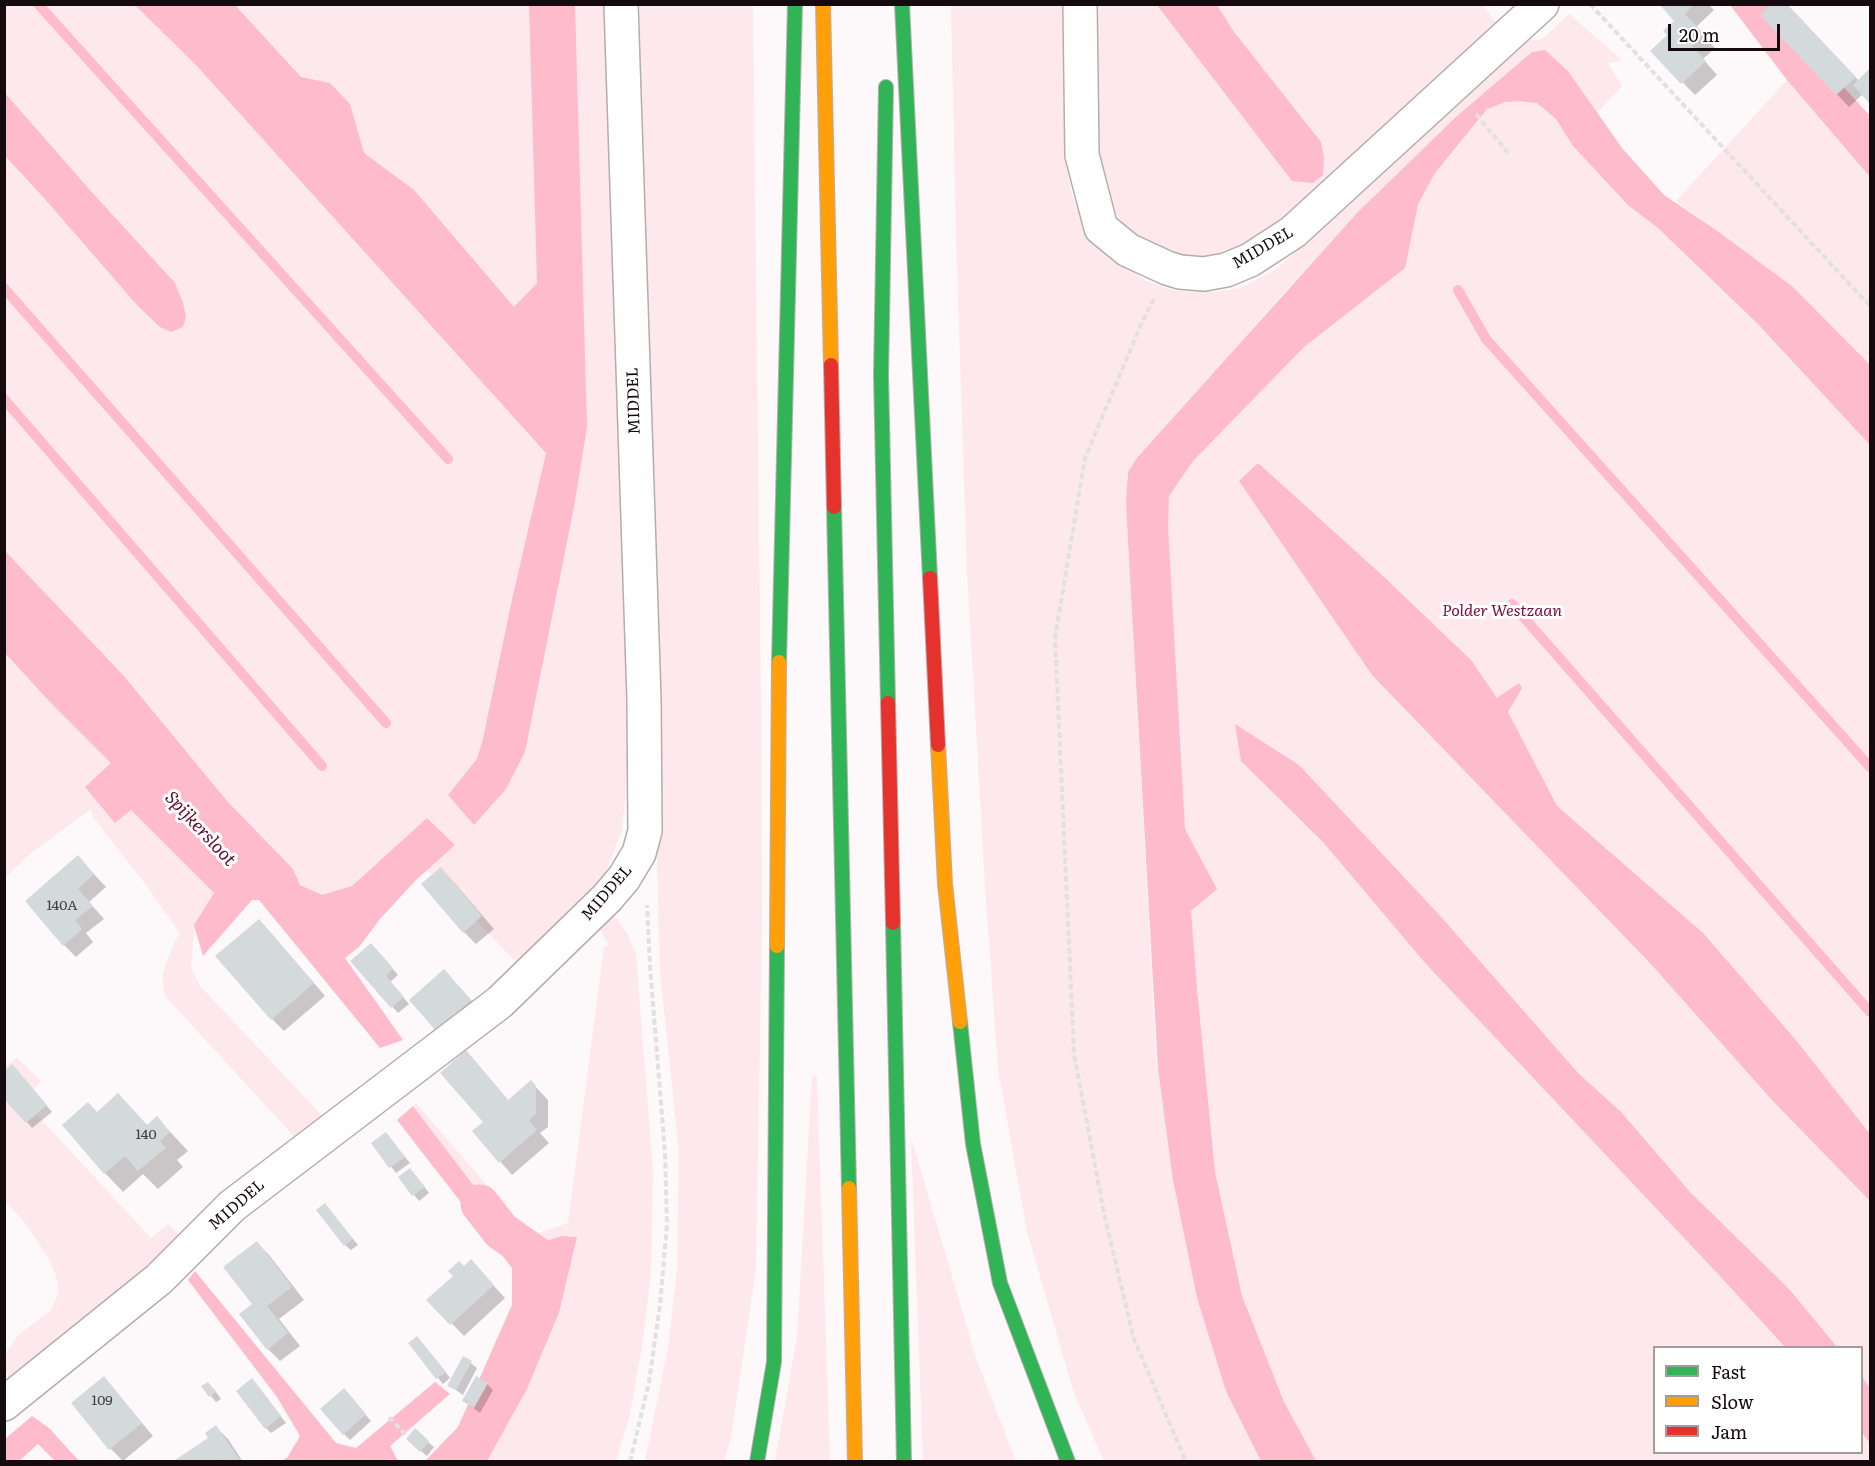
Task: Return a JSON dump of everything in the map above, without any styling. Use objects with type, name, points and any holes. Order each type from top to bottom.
[{"type":"highway","points":[[757,1461],[774,1362],[779,667],[795,4]]},
{"type":"highway","points":[[824,4],[855,1461]]},
{"type":"highway","points":[[902,4],[945,884],[973,1144],[1000,1283],[1068,1461]]},
{"type":"highway","points":[[886,76],[881,387],[904,1461]]},
{"type":"street","name":"MIDDEL","points":[[4,1404],[159,1279],[232,1206],[500,1002],[607,898],[624,878],[639,854],[645,831],[644,699],[621,4]]},
{"type":"street","name":"MIDDEL","points":[[1080,4],[1082,155],[1101,228],[1128,250],[1167,268],[1180,272],[1204,274],[1226,270],[1250,260],[1293,232],[1542,4]]},
{"type":"path","points":[[1590,4],[1870,306]]},
{"type":"path","points":[[1482,121],[1508,153]]},
{"type":"path","points":[[1167,268],[1085,458],[1055,638],[1074,1054],[1105,1218],[1134,1339],[1186,1461]]},
{"type":"path","points":[[630,1461],[649,1382],[660,1305],[667,1224],[665,1153],[647,898]]},
{"type":"path","points":[[389,1417],[406,1435]]},
{"type":"green space","points":[[4,5],[610,5],[630,752],[622,830],[602,882],[517,963],[426,869],[375,922],[367,936],[332,965],[255,891],[204,928],[194,930],[191,967],[200,986],[330,1124],[301,1144],[166,997],[163,988],[163,973],[175,940],[180,934],[149,889],[93,817],[91,809],[31,853],[5,878]]},
{"type":"green space","points":[[635,5],[753,5],[762,922],[756,1269],[731,1438],[724,1461],[645,1461],[668,1347],[677,1270],[679,1153],[660,972],[657,777]]},
{"type":"green space","name":"Polder Westzaan","points":[[951,5],[1063,5],[1066,162],[1071,191],[1088,239],[1146,281],[1176,291],[1213,292],[1241,288],[1278,268],[1347,204],[1273,239],[1210,264],[1147,245],[1124,225],[1102,192],[1095,160],[1094,5],[1484,5],[1514,48],[1523,40],[1543,39],[1569,14],[1622,60],[1608,63],[1622,86],[1597,113],[1568,71],[1532,52],[1524,60],[1658,213],[1870,372],[1870,1461],[1104,1461],[1074,1393],[1027,1232],[998,1069],[967,571]],"holes":[[[1356,215],[1128,503],[1171,1158],[1156,1058],[1126,501],[1128,472],[1288,288]]]},
{"type":"green space","points":[[1787,80],[1870,177],[1870,368],[1716,230],[1676,201]]},
{"type":"green space","points":[[607,911],[617,919],[628,935],[636,954],[653,1171],[651,1272],[642,1348],[629,1418],[616,1461],[487,1461],[527,1389],[559,1314],[577,1237],[562,1236],[546,1241],[525,1254],[413,1106],[416,1103],[529,1236],[568,1223],[604,947],[609,945],[596,923]]},
{"type":"green space","points":[[17,1058],[41,1081],[24,1101],[151,1238],[168,1224],[182,1237],[12,1387],[5,1368],[5,1355],[18,1335],[51,1310],[59,1291],[56,1275],[48,1257],[26,1224],[5,1201],[5,1066]]},
{"type":"green space","points":[[812,1076],[817,1077],[830,1461],[775,1461],[797,1337]]},
{"type":"green space","points":[[911,1137],[977,1361],[1016,1461],[923,1461]]},
{"type":"water","points":[[135,5],[235,5],[301,77],[330,83],[350,104],[364,153],[414,190],[514,307],[537,283],[529,5],[575,5],[587,427],[574,507],[525,752],[506,789],[474,825],[448,795],[477,759],[483,739],[546,453],[196,65]]},
{"type":"water","points":[[1157,5],[1217,5],[1234,32],[1321,142],[1324,157],[1323,175],[1313,183],[1292,181]]},
{"type":"water","points":[[1730,5],[1769,5],[1870,116],[1870,177],[1787,80]]},
{"type":"water","points":[[1545,50],[1568,71],[1622,148],[1664,195],[1793,287],[1870,365],[1870,445],[1758,324],[1658,228],[1628,205],[1573,146],[1556,119],[1537,103],[1505,102],[1487,109],[1435,173],[1418,204],[1405,268],[1304,347],[1193,461],[1169,496],[1168,527],[1185,829],[1217,889],[1191,911],[1215,1172],[1242,1296],[1284,1402],[1316,1461],[1261,1461],[1226,1391],[1197,1298],[1173,1180],[1158,1069],[1128,542],[1126,501],[1128,472],[1137,458],[1357,213],[1457,116],[1532,52]]},
{"type":"water","points":[[4,92],[175,283],[186,317],[183,327],[171,332],[160,327],[137,305],[5,156]]},
{"type":"water","points":[[1258,463],[1383,576],[1471,660],[1497,698],[1519,683],[1522,688],[1508,712],[1557,806],[1703,933],[1795,1039],[1870,1134],[1870,1201],[1772,1100],[1650,963],[1372,675],[1239,481]]},
{"type":"water","name":"Spijkersloot","points":[[5,551],[123,675],[227,801],[293,869],[300,885],[322,895],[352,886],[427,818],[455,845],[416,880],[380,919],[359,947],[345,958],[403,1040],[380,1048],[259,900],[252,900],[203,956],[194,925],[214,893],[131,810],[115,823],[85,787],[111,763],[5,653]]},
{"type":"water","points":[[1235,724],[1299,765],[1443,919],[1578,1073],[1621,1112],[1690,1192],[1789,1289],[1836,1346],[1784,1346],[1426,964],[1323,842],[1241,761]]},
{"type":"water","points":[[413,1106],[525,1253],[546,1241],[562,1236],[577,1237],[559,1313],[527,1389],[487,1461],[425,1461],[458,1427],[512,1305],[512,1268],[397,1120]]},
{"type":"water","points":[[195,1271],[336,1443],[356,1448],[435,1382],[450,1394],[390,1446],[398,1461],[281,1461],[287,1458],[300,1436],[277,1397],[188,1280]]},
{"type":"water","points":[[1863,1378],[1870,1388],[1870,1443],[1863,1434]]},
{"type":"water","points":[[32,1416],[49,1428],[79,1461],[55,1461],[38,1444],[19,1461],[5,1461],[5,1439]]},
{"type":"building","points":[[1659,4],[1694,4],[1685,14],[1704,34],[1692,46],[1706,61],[1681,84],[1650,51],[1667,35],[1663,31],[1674,21]]},
{"type":"building","points":[[1771,4],[1787,4],[1856,77],[1836,95],[1760,15]]},
{"type":"building","points":[[1870,68],[1870,104],[1853,85]]},
{"type":"building","points":[[78,855],[94,874],[78,889],[93,906],[75,920],[82,929],[63,946],[25,901]]},
{"type":"building","points":[[441,867],[482,916],[463,933],[421,884]]},
{"type":"building","points":[[259,919],[314,983],[271,1020],[215,956]]},
{"type":"building","points":[[371,943],[393,968],[386,976],[404,997],[391,1008],[350,961]]},
{"type":"building","points":[[444,969],[471,1000],[436,1031],[409,1000]]},
{"type":"building","points":[[466,1050],[508,1100],[531,1080],[536,1086],[536,1114],[529,1120],[537,1130],[499,1163],[472,1131],[483,1122],[440,1073]]},
{"type":"building","points":[[12,1064],[47,1105],[26,1123],[4,1099],[4,1071]]},
{"type":"building","points":[[118,1093],[147,1125],[157,1116],[170,1132],[160,1141],[166,1148],[138,1171],[125,1156],[104,1174],[62,1125],[88,1102],[97,1112]]},
{"type":"building","points":[[386,1132],[405,1157],[389,1168],[371,1143]]},
{"type":"building","points":[[410,1168],[425,1187],[412,1196],[398,1177]]},
{"type":"building","points":[[325,1203],[353,1239],[344,1246],[316,1210]]},
{"type":"building","points":[[257,1241],[292,1287],[267,1306],[288,1333],[267,1350],[239,1314],[252,1304],[223,1267]]},
{"type":"building","points":[[471,1259],[494,1285],[450,1325],[426,1300],[453,1276],[448,1271],[459,1261],[464,1266]]},
{"type":"building","points":[[417,1336],[446,1372],[436,1379],[408,1343]]},
{"type":"building","points":[[463,1356],[472,1361],[456,1390],[447,1386]]},
{"type":"building","points":[[104,1376],[142,1423],[109,1450],[71,1403]]},
{"type":"building","points":[[476,1376],[488,1383],[474,1408],[462,1401]]},
{"type":"building","points":[[252,1378],[281,1416],[265,1429],[236,1391]]},
{"type":"building","points":[[208,1382],[216,1392],[209,1397],[201,1386]]},
{"type":"building","points":[[344,1388],[366,1414],[343,1435],[320,1409]]},
{"type":"building","points":[[216,1425],[241,1462],[220,1462],[218,1459],[214,1462],[172,1462],[208,1438],[205,1433]]},
{"type":"building","points":[[415,1428],[429,1441],[420,1452],[406,1439]]},
{"type":"waterway","points":[[38,4],[448,459]]},
{"type":"waterway","points":[[4,288],[386,723]]},
{"type":"waterway","points":[[1458,290],[1486,339],[1870,767]]},
{"type":"waterway","points":[[4,399],[322,766]]},
{"type":"waterway","points":[[1512,604],[1870,1012]]},
{"type":"waterway","points":[[480,1204],[501,1231],[549,1265],[535,1290]]},
{"type":"traffic: fast","points":[[779,662],[795,4]]},
{"type":"traffic: fast","points":[[902,4],[930,578]]},
{"type":"traffic: fast","points":[[886,87],[881,375],[888,703]]},
{"type":"traffic: fast","points":[[834,507],[849,1188]]},
{"type":"traffic: fast","points":[[893,923],[904,1462]]},
{"type":"traffic: fast","points":[[757,1462],[774,1362],[777,946]]},
{"type":"traffic: fast","points":[[960,1022],[973,1144],[1000,1283],[1068,1462]]},
{"type":"traffic: slow","points":[[823,4],[831,365]]},
{"type":"traffic: slow","points":[[777,946],[779,662]]},
{"type":"traffic: slow","points":[[938,745],[945,884],[960,1022]]},
{"type":"traffic: slow","points":[[849,1188],[855,1462]]},
{"type":"traffic: jam","points":[[831,365],[834,507]]},
{"type":"traffic: jam","points":[[930,578],[938,745]]},
{"type":"traffic: jam","points":[[888,703],[893,923]]}]
